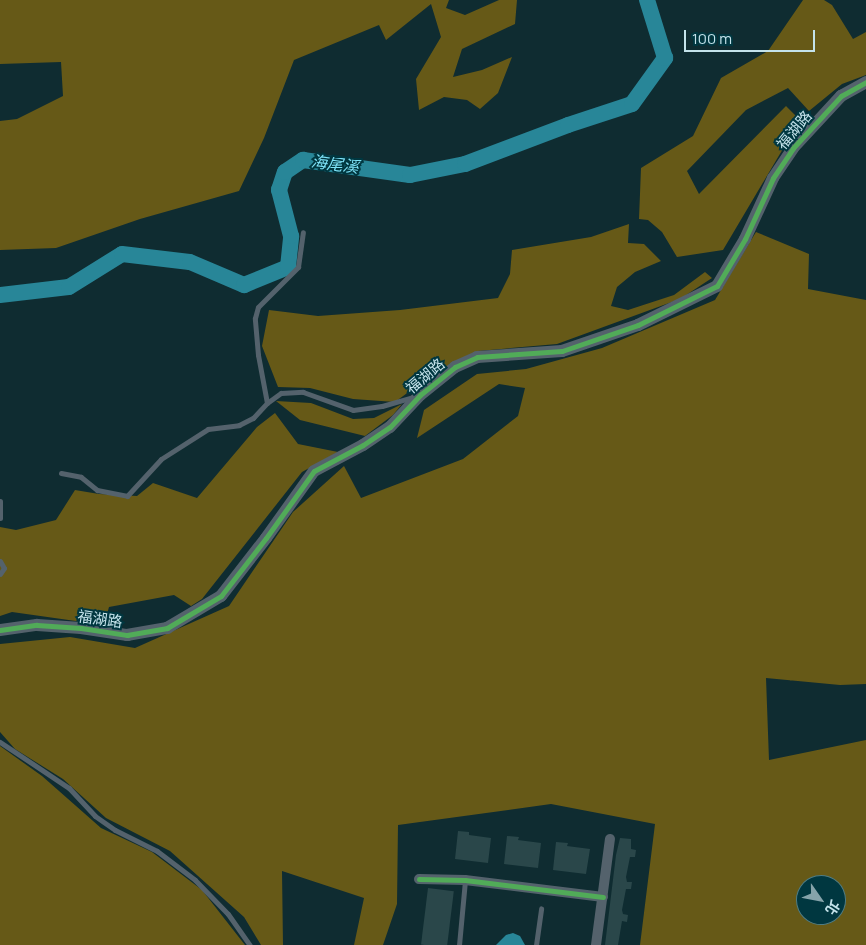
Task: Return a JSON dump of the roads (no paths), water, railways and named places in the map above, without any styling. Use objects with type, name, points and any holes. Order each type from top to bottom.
[{"type":"street","name":"福湖路","points":[[0,630],[37,625],[82,628],[127,635],[167,628],[220,596],[266,538],[314,471],[363,445],[390,427],[420,395],[456,367],[477,357],[562,351],[638,326],[717,286],[746,239],[773,178],[793,148],[841,96],[866,82]]},
{"type":"street","points":[[596,945],[610,839]]},
{"type":"street","points":[[419,879],[465,880],[603,897]]},
{"type":"lane","points":[[267,403],[258,355],[255,318],[258,307],[298,267],[302,232]]},
{"type":"lane","points":[[61,473],[80,478],[97,490],[127,496],[161,459],[208,429],[239,425],[253,418],[267,403],[282,393],[303,392],[353,410],[382,406],[420,395]]},
{"type":"lane","points":[[0,501],[0,518]]},
{"type":"lane","points":[[0,561],[4,568],[0,574]]},
{"type":"lane","points":[[0,742],[68,788],[95,816],[115,830],[157,851],[195,880],[228,914],[250,945]]},
{"type":"lane","points":[[459,945],[465,880]]},
{"type":"lane","points":[[536,945],[542,908]]},
{"type":"water","points":[[513,933],[520,936],[525,945],[496,945],[506,935]]},
{"type":"waterway","name":"海尾溪","points":[[0,295],[69,287],[122,254],[190,262],[244,285],[288,267],[291,236],[279,190],[285,172],[303,160],[410,175],[465,164],[568,125],[632,104],[665,58],[647,0]]}]
